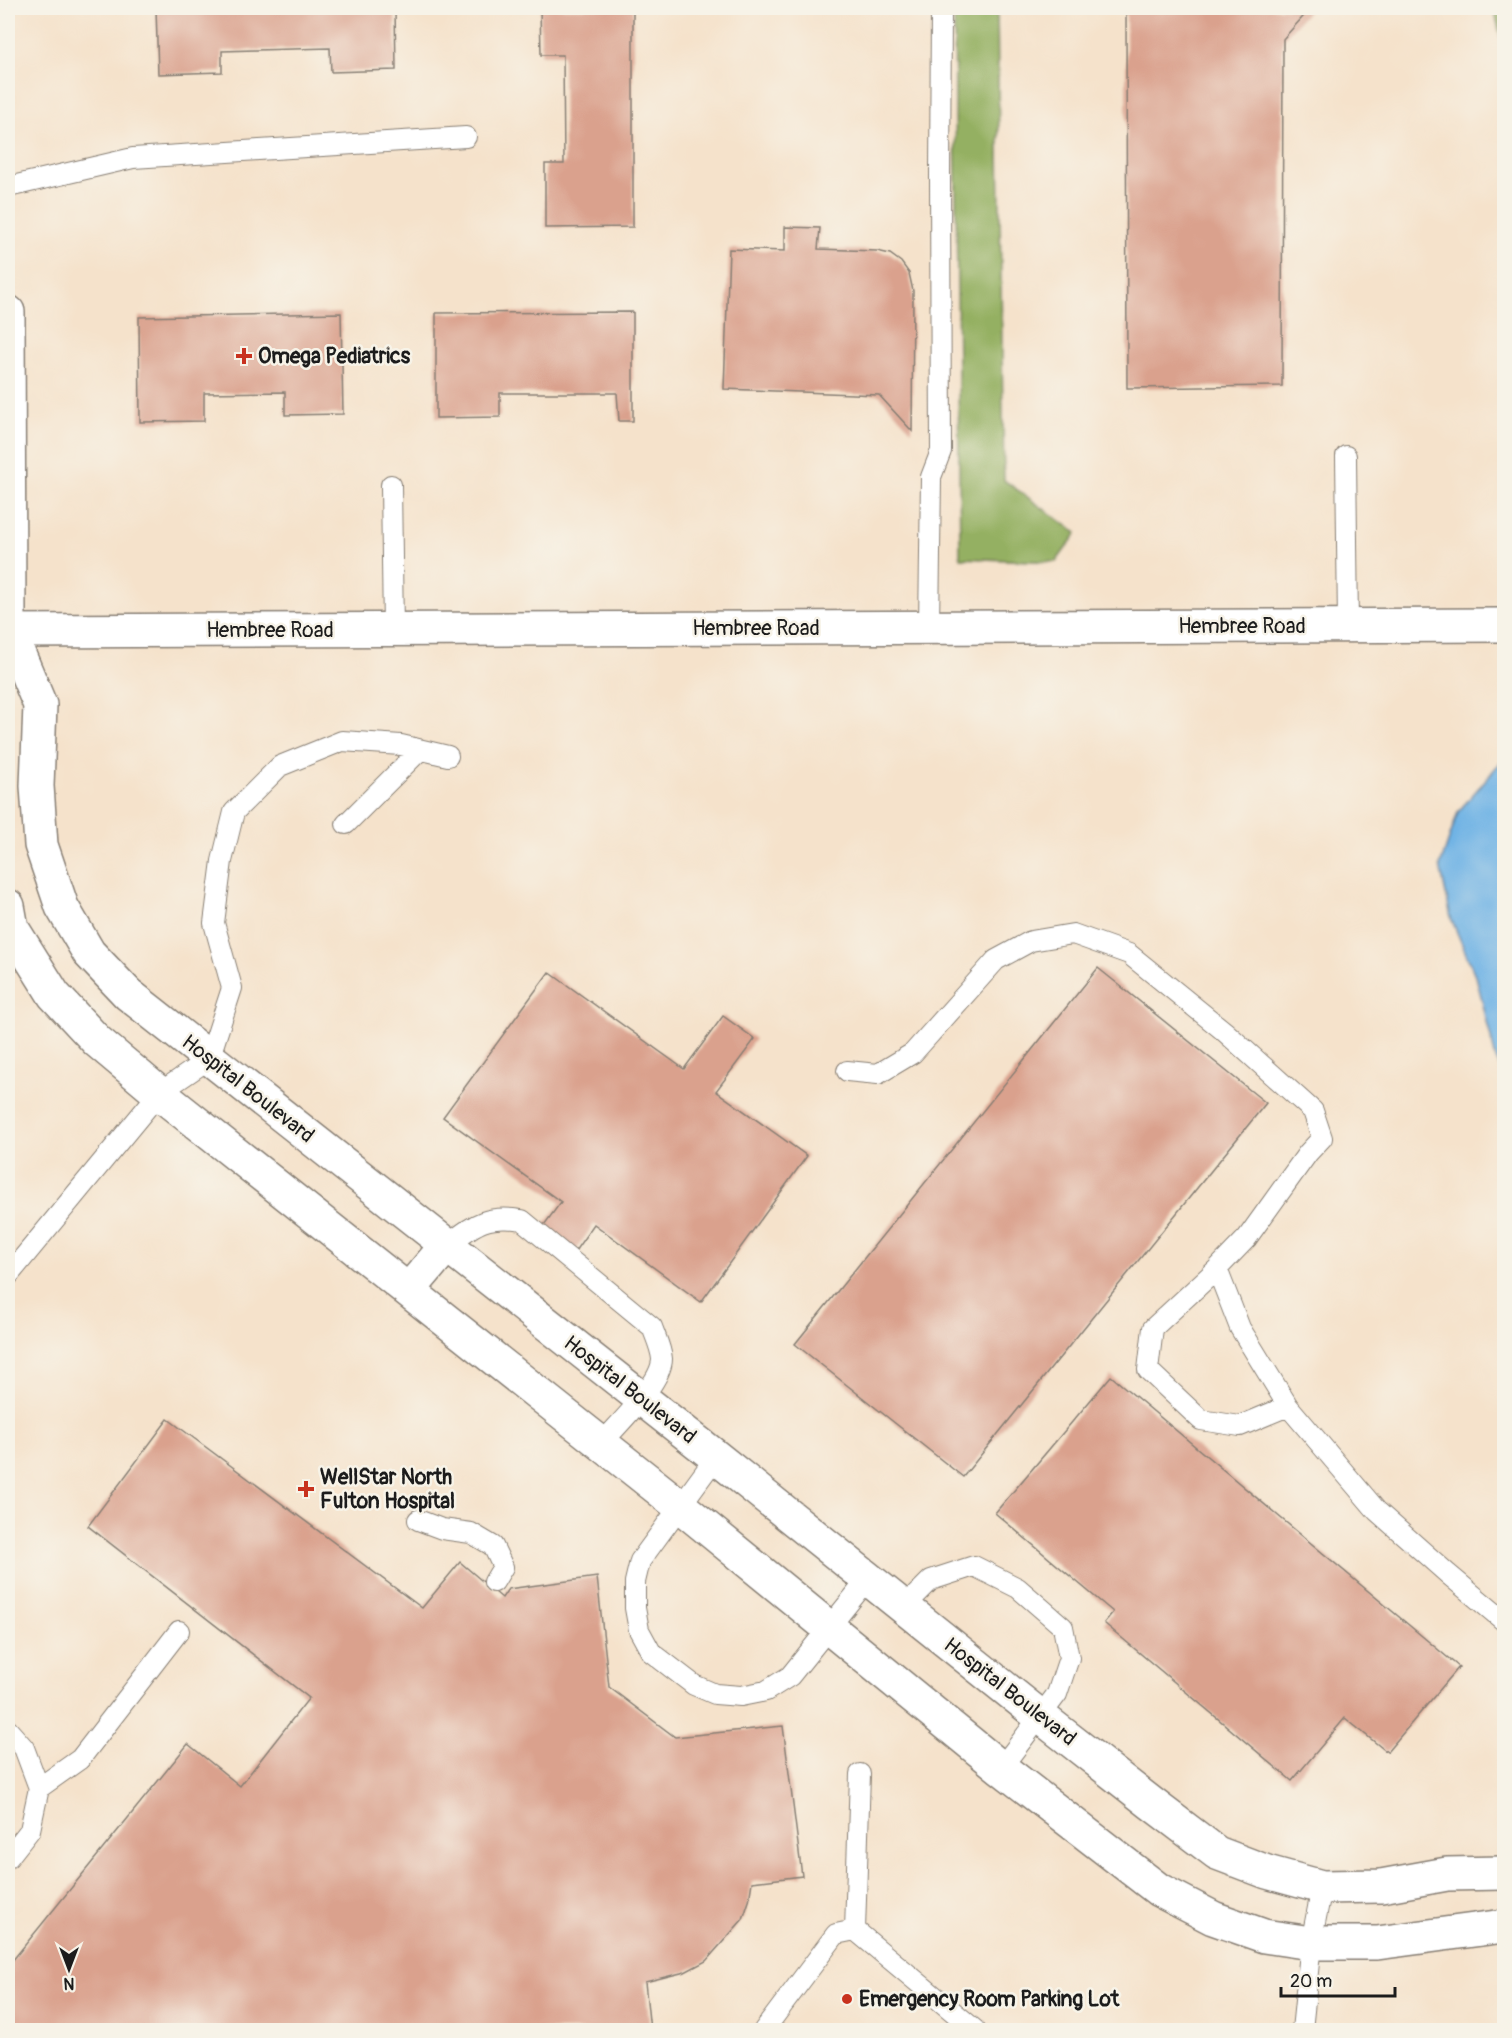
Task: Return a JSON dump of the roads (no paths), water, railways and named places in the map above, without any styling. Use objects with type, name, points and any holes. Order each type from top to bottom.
[{"type":"street","points":[[8,312],[8,633]]},
{"type":"street","name":"Hembree Road","points":[[8,633],[1504,625]]},
{"type":"street","name":"Hospital Boulevard","points":[[8,633],[40,705],[37,786],[41,845],[62,907],[89,953],[128,994],[716,1457],[1041,1717],[1217,1852],[1267,1872],[1322,1887],[1381,1886],[1447,1874],[1504,1873]]},
{"type":"street","points":[[8,906],[12,928],[54,995],[97,1041],[159,1093],[830,1626],[1001,1767],[1159,1890],[1213,1918],[1264,1936],[1311,1942],[1377,1943],[1504,1926]]},
{"type":"street","points":[[409,1290],[446,1246]]},
{"type":"lane","points":[[928,628],[931,477],[941,451],[941,8]]},
{"type":"lane","points":[[8,186],[133,158],[466,137]]},
{"type":"lane","points":[[1346,456],[1348,625]]},
{"type":"lane","points":[[391,485],[393,630]]},
{"type":"lane","points":[[8,1276],[159,1093],[210,1059],[231,988],[214,923],[222,861],[234,812],[280,766],[342,741],[401,746],[448,756]]},
{"type":"lane","points":[[346,824],[420,750]]},
{"type":"lane","points":[[847,1071],[878,1074],[913,1053],[996,960],[1031,941],[1073,934],[1129,954],[1224,1031],[1313,1111],[1322,1138],[1308,1153],[1247,1238],[1153,1328],[1148,1370],[1201,1420],[1240,1426],[1288,1406]]},
{"type":"lane","points":[[446,1246],[475,1224],[491,1219],[522,1220],[652,1327],[659,1344],[662,1361],[659,1374],[602,1443]]},
{"type":"lane","points":[[1217,1269],[1240,1328],[1288,1406],[1377,1511],[1504,1621]]},
{"type":"lane","points":[[716,1457],[640,1561],[635,1582],[635,1608],[639,1630],[651,1652],[694,1685],[715,1694],[741,1696],[766,1691],[790,1676],[868,1579]]},
{"type":"lane","points":[[418,1520],[442,1529],[471,1533],[492,1546],[503,1567],[494,1582]]},
{"type":"lane","points":[[903,1608],[931,1580],[974,1566],[1018,1588],[1063,1627],[1069,1658],[1058,1694],[1001,1767]]},
{"type":"lane","points":[[39,1788],[80,1759],[179,1631]]},
{"type":"lane","points":[[8,1730],[24,1748],[39,1788],[30,1830],[8,1858]]},
{"type":"lane","points":[[855,1930],[860,1774]]},
{"type":"lane","points":[[1302,2031],[1311,1942],[1322,1887]]},
{"type":"lane","points":[[764,2031],[836,1934],[855,1930]]},
{"type":"lane","points":[[855,1930],[975,2031]]},
{"type":"water","points":[[1504,758],[1504,1074],[1496,1059],[1477,980],[1451,918],[1440,866],[1458,812]]},
{"type":"place","name":"Omega Pediatrics","points":[[244,356]]},
{"type":"place","name":"WellStar North Fulton Hospital","points":[[306,1489]]},
{"type":"place","name":"Emergency Room Parking Lot","points":[[847,1999]]}]
